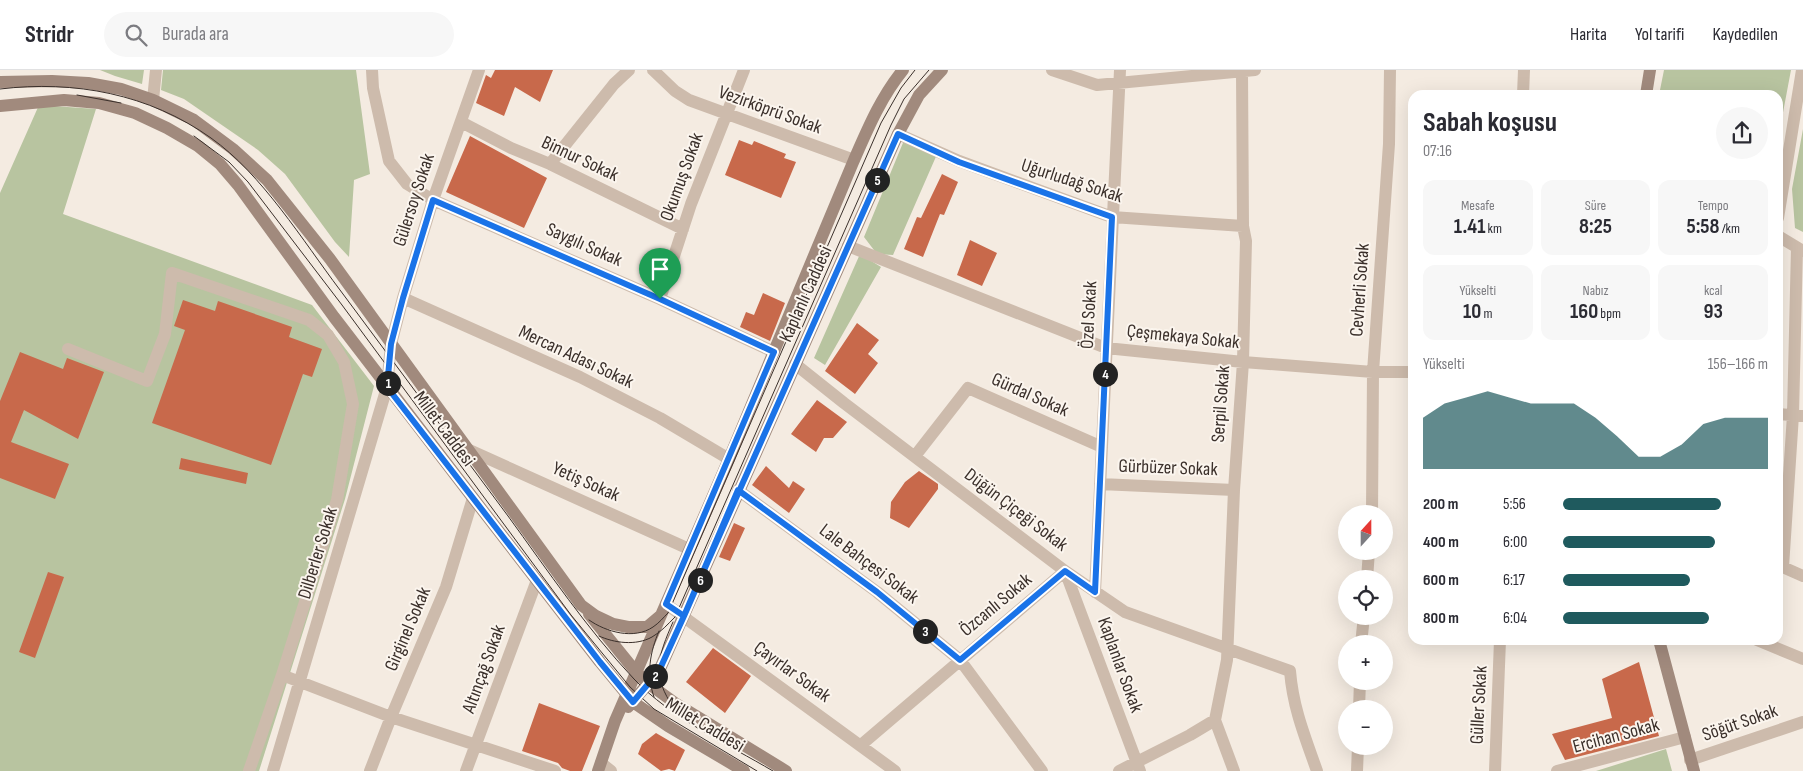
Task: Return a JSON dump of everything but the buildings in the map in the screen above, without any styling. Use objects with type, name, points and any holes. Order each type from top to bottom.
[{"type":"main road","name":"Kaplanlı Caddesi","points":[[603,768],[615,721],[630,698],[636,672],[774,352],[854,160],[889,87],[903,70]]},
{"type":"main road","name":"Kaplanlı Caddesi","points":[[630,698],[649,684],[659,671],[898,134],[919,96],[942,70]]},
{"type":"main road","points":[[1647,90],[1650,70]]},
{"type":"main road","name":"Millet Caddesi","points":[[0,82],[52,81],[88,83],[121,89],[153,100],[194,120],[234,148],[267,180],[330,259],[581,604],[636,672],[675,703],[786,771]]},
{"type":"main road","name":"Millet Caddesi","points":[[0,106],[64,100],[98,104],[135,113],[198,146],[220,164],[238,185],[387,387],[472,498],[630,698],[668,726],[744,771]]},
{"type":"main road","name":"Millet Caddesi","points":[[581,604],[596,616],[613,624],[628,627],[647,627],[660,616]]},
{"type":"main road","points":[[1660,645],[1692,766]]},
{"type":"street","points":[[153,100],[156,70]]},
{"type":"street","name":"Saygılı Sokak","points":[[372,70],[373,88],[389,161],[407,184],[433,200],[660,299],[774,352]]},
{"type":"street","name":"Gülersoy Sokak","points":[[391,344],[433,200],[479,70]]},
{"type":"street","points":[[550,164],[614,84],[629,70]]},
{"type":"street","name":"Vezirköprü Sokak","points":[[654,70],[675,91],[689,100],[854,160]]},
{"type":"street","name":"Okumuş Sokak","points":[[660,299],[691,204],[744,70]]},
{"type":"street","points":[[1052,70],[1097,85],[1255,70]]},
{"type":"street","name":"Özel Sokak","points":[[1095,592],[1120,70]]},
{"type":"street","name":"Cevherli Sokak","points":[[1372,505],[1373,372],[1389,144],[1390,70]]},
{"type":"street","points":[[1523,90],[1524,70]]},
{"type":"street","points":[[1783,187],[1802,70]]},
{"type":"street","name":"Serpil Sokak","points":[[1215,720],[1227,660],[1234,490],[1243,362],[1246,241],[1243,226],[1242,72]]},
{"type":"street","name":"Binnur Sokak","points":[[461,122],[511,148],[550,164],[683,229]]},
{"type":"street","name":"Uğurludağ Sokak","points":[[898,134],[959,162],[1112,217],[1243,226]]},
{"type":"street","points":[[1783,239],[1800,250],[1798,416],[1783,541]]},
{"type":"street","name":"Çeşmekaya Sokak","points":[[848,246],[1106,348],[1243,362],[1373,372],[1408,372]]},
{"type":"street","points":[[68,349],[147,381],[165,334],[172,273],[309,320],[328,335],[344,362],[353,404],[337,500],[282,676],[249,771]]},
{"type":"street","name":"Mercan Adası Sokak","points":[[403,298],[580,377],[660,418],[728,459]]},
{"type":"street","name":"Dilberler Sokak","points":[[273,771],[387,387],[391,344]]},
{"type":"street","name":"Düğün Çiçeği Sokak","points":[[795,364],[1065,571],[1125,612],[1290,671],[1292,695],[1317,771]]},
{"type":"street","name":"Gürdal Sokak","points":[[915,456],[968,388],[1102,447]]},
{"type":"street","points":[[1783,414],[1798,416]]},
{"type":"street","name":"Yetiş Sokak","points":[[467,449],[689,549]]},
{"type":"street","name":"Gürbüzer Sokak","points":[[1100,484],[1234,490]]},
{"type":"street","name":"Lale Bahçesi Sokak","points":[[738,490],[877,592],[960,660],[1042,771]]},
{"type":"street","name":"Girginel Sokak","points":[[370,771],[446,587],[472,498]]},
{"type":"street","points":[[1783,567],[1803,576]]},
{"type":"street","name":"Özcanlı Sokak","points":[[861,745],[1065,571]]},
{"type":"street","name":"Kaplanlar Sokak","points":[[1065,571],[1138,767]]},
{"type":"street","name":"Altınçağ Sokak","points":[[466,771],[537,580]]},
{"type":"street","name":"Çayırlar Sokak","points":[[666,604],[895,771]]},
{"type":"street","name":"Güller Sokak","points":[[1495,771],[1500,645]]},
{"type":"street","points":[[1769,645],[1803,659]]},
{"type":"street","points":[[282,676],[300,681],[391,717],[555,771]]},
{"type":"street","points":[[1119,771],[1138,767],[1215,720],[1234,771]]},
{"type":"street","name":"Söğüt Sokak","points":[[1692,766],[1803,722]]},
{"type":"street","name":"Ercihan Sokak","points":[[1558,771],[1685,737]]},
{"type":"street","points":[[1357,771],[1358,755]]},
{"type":"green space","points":[[100,70],[144,70],[142,84],[115,76]]},
{"type":"green space","points":[[163,70],[356,70],[370,174],[354,180],[349,257],[335,242],[285,174],[258,150],[184,99],[161,90]]},
{"type":"green space","points":[[1664,70],[1791,70],[1783,112],[1783,90],[1660,90]]},
{"type":"green space","points":[[39,105],[96,109],[63,214],[312,305],[374,386],[345,499],[259,771],[0,771],[0,193]]},
{"type":"green space","points":[[1803,129],[1803,232],[1795,228],[1792,189]]},
{"type":"green space","points":[[905,138],[938,152],[893,255],[877,254],[864,237]]},
{"type":"green space","points":[[860,254],[881,267],[825,365],[814,358]]},
{"type":"green space","points":[[1666,749],[1672,771],[1596,771]]},
{"type":"tram line","points":[[589,620],[612,631],[629,634],[645,631],[653,627],[668,613],[881,123],[901,88],[915,70]]},
{"type":"tram line","points":[[599,636],[618,642],[639,642],[655,635],[675,617],[891,125],[904,99],[929,70]]},
{"type":"tram line","points":[[0,89],[28,87],[83,89],[137,101],[187,123],[230,153],[281,209],[568,599],[617,660],[634,679],[665,706],[700,730],[773,771]]},
{"type":"tram line","points":[[77,95],[121,103]]},
{"type":"tram line","points":[[194,136],[229,162],[248,182],[342,305],[571,615],[630,687],[654,709],[757,771]]},
{"type":"tram line","points":[[673,622],[664,645],[659,666],[662,686],[674,708]]},
{"type":"tram line","points":[[654,697],[650,680],[650,663],[659,631]]},
{"type":"route","points":[[660,299],[433,200],[391,344],[387,387],[633,702],[659,671],[684,616],[738,490],[877,592],[960,660],[1065,571],[1095,592],[1112,217],[959,162],[898,134],[738,490],[711,553],[684,616],[666,604],[774,352],[660,299]]}]
